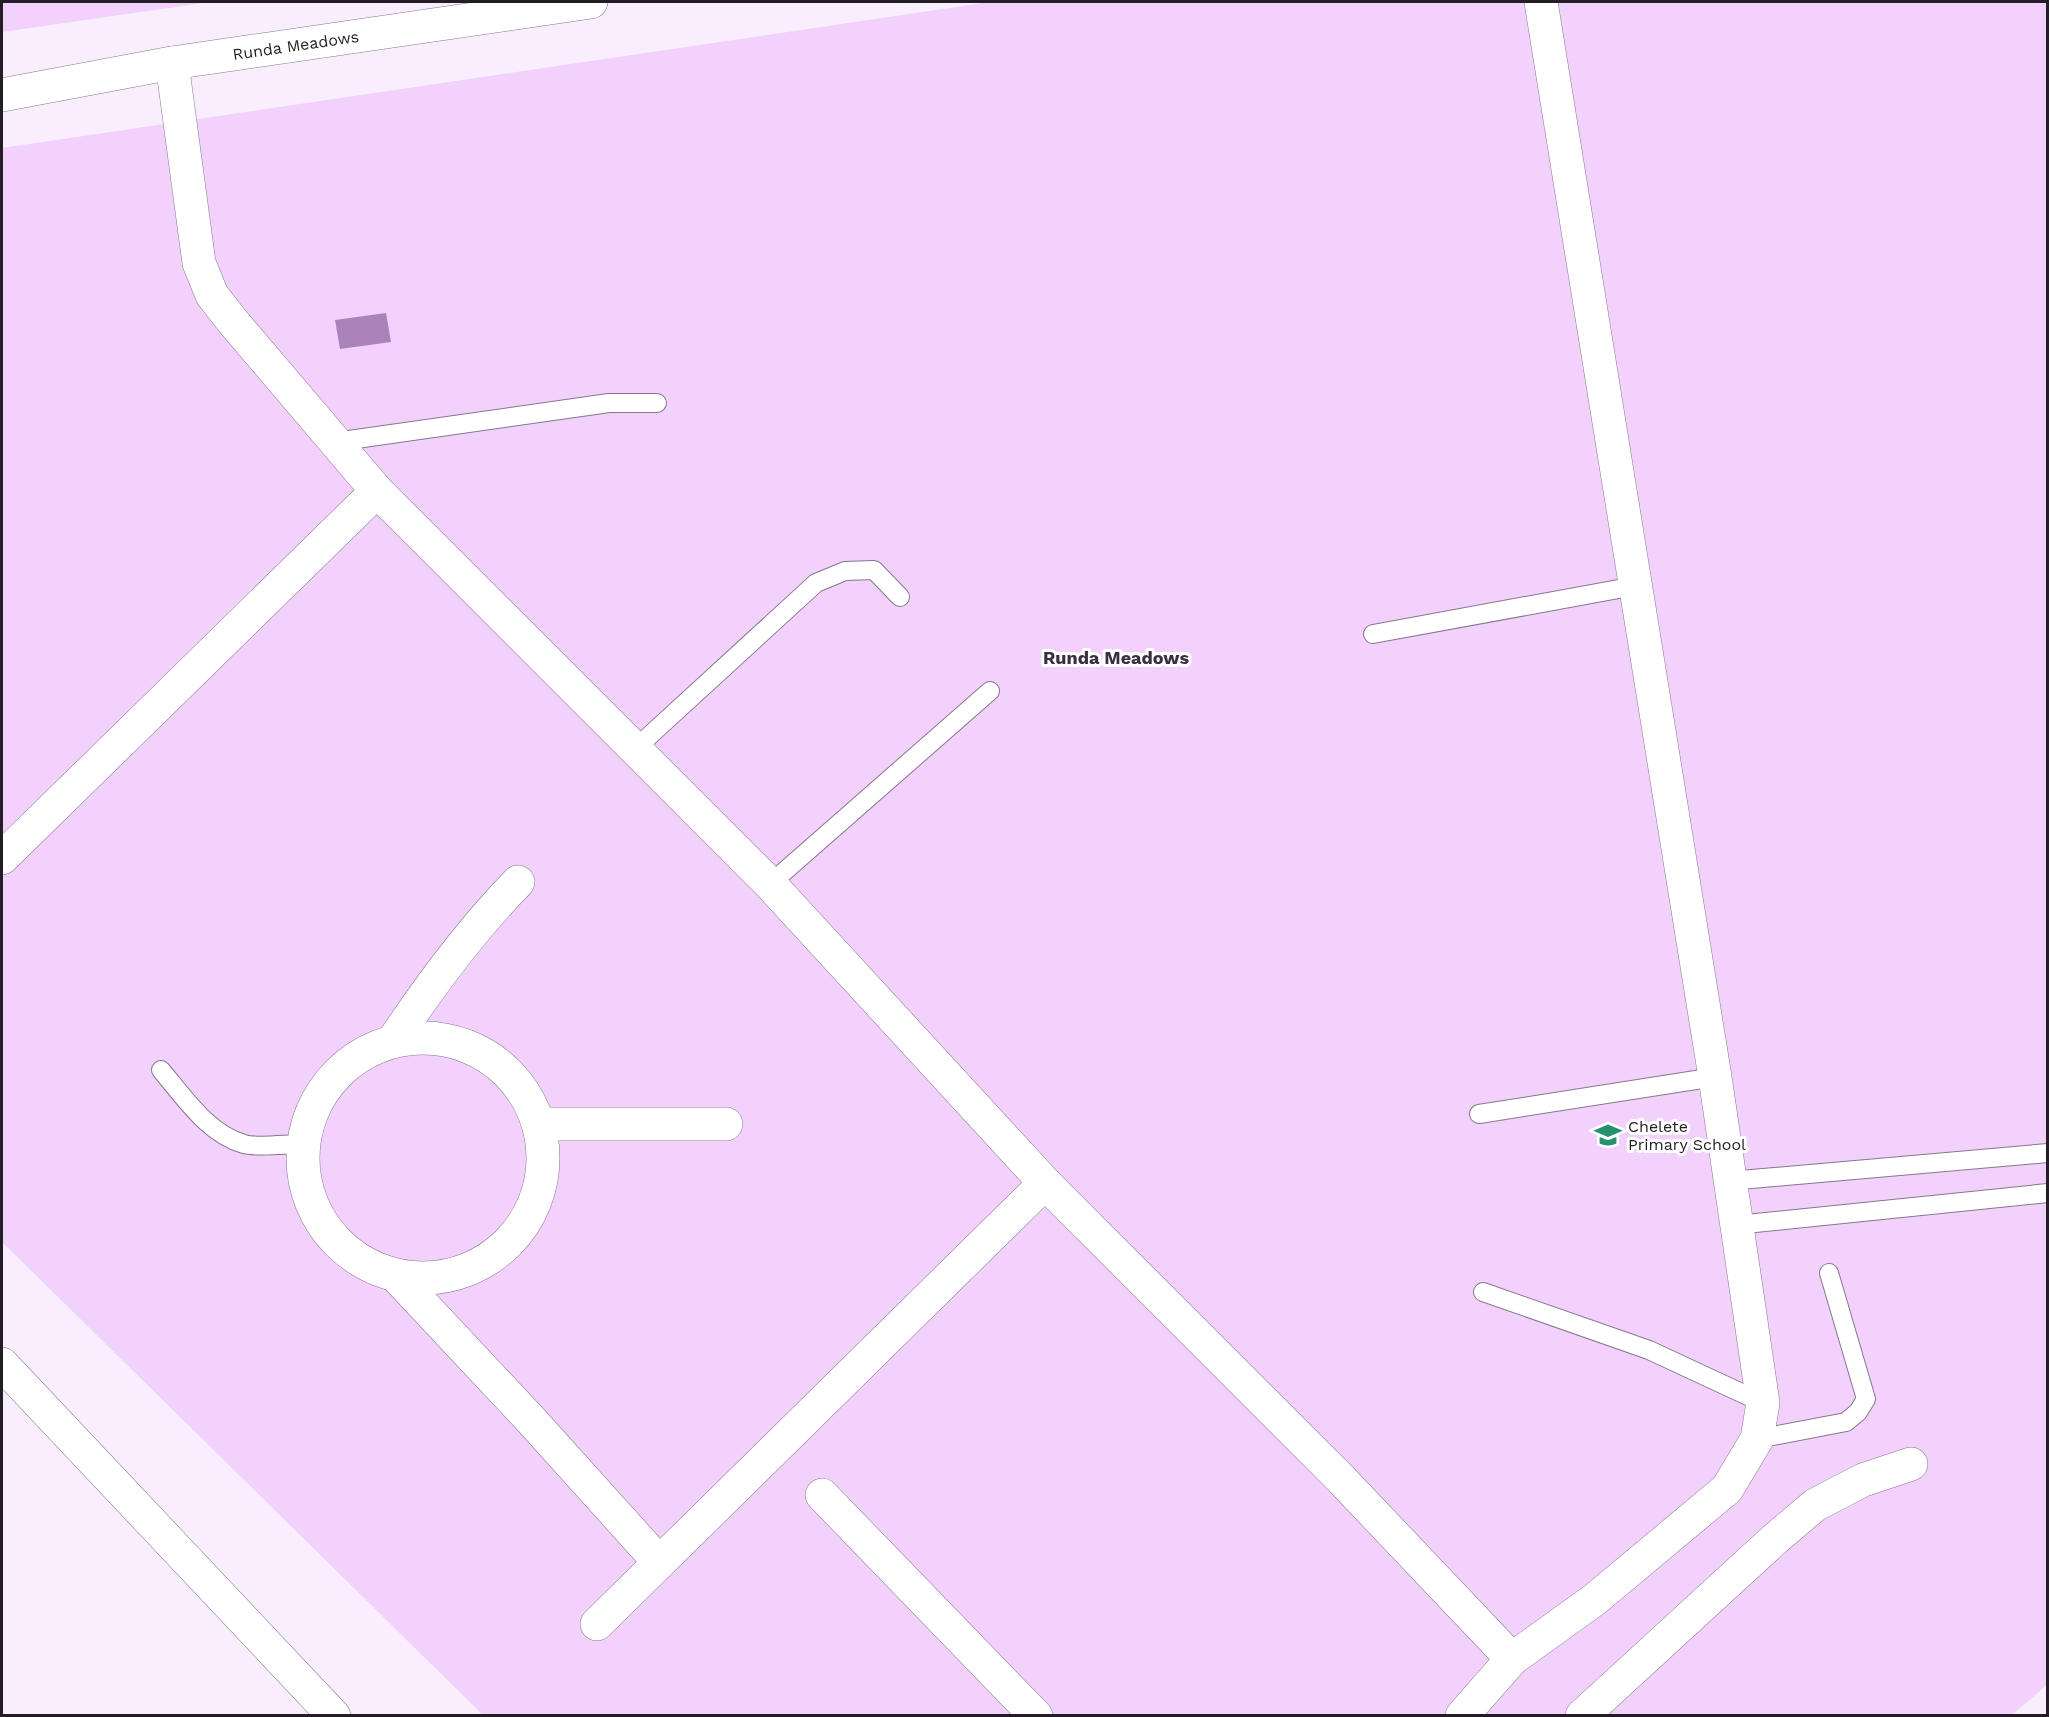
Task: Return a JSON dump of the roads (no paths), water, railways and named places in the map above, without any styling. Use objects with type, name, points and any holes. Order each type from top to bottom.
[{"type":"street","name":"Runda Meadows","points":[[2,95],[172,63],[591,2]]},
{"type":"street","points":[[1462,1716],[1512,1659],[1594,1600],[1727,1489],[1757,1439],[1763,1403],[1715,1077],[1541,2]]},
{"type":"street","points":[[172,63],[199,264],[212,296],[234,323],[377,492],[770,884],[1045,1183],[1342,1480],[1512,1659]]},
{"type":"street","points":[[2,857],[377,492]]},
{"type":"street","points":[[393,1041],[423,995],[489,913],[518,882]]},
{"type":"street","points":[[396,1276],[450,1277],[499,1254],[533,1211],[545,1158],[542,1124],[532,1106],[497,1063],[448,1040],[393,1041],[352,1060],[321,1093],[304,1124],[300,1144],[305,1182],[322,1224],[354,1257],[396,1276],[531,1420],[659,1562]]},
{"type":"street","points":[[542,1124],[726,1124]]},
{"type":"street","points":[[597,1624],[1045,1183]]},
{"type":"street","points":[[2,1364],[334,1716]]},
{"type":"street","points":[[1582,1716],[1815,1505],[1863,1480],[1911,1464]]},
{"type":"street","points":[[822,1495],[1036,1716]]},
{"type":"lane","points":[[335,442],[609,403],[657,403]]},
{"type":"lane","points":[[636,748],[816,583],[844,571],[874,570],[900,597]]},
{"type":"lane","points":[[1373,634],[1635,586]]},
{"type":"lane","points":[[770,884],[990,691]]},
{"type":"lane","points":[[161,1070],[207,1122],[224,1136],[246,1145],[300,1144]]},
{"type":"lane","points":[[1479,1114],[1715,1077]]},
{"type":"lane","points":[[1729,1181],[2048,1153]]},
{"type":"lane","points":[[1736,1225],[2048,1193]]},
{"type":"lane","points":[[1757,1439],[1846,1422],[1858,1412],[1866,1399],[1829,1273]]},
{"type":"lane","points":[[1483,1292],[1649,1350],[1763,1403]]},
{"type":"place","name":"Chelete Primary School","points":[[1608,1135]]},
{"type":"district","name":"Runda Meadows","points":[[1116,658]]}]
